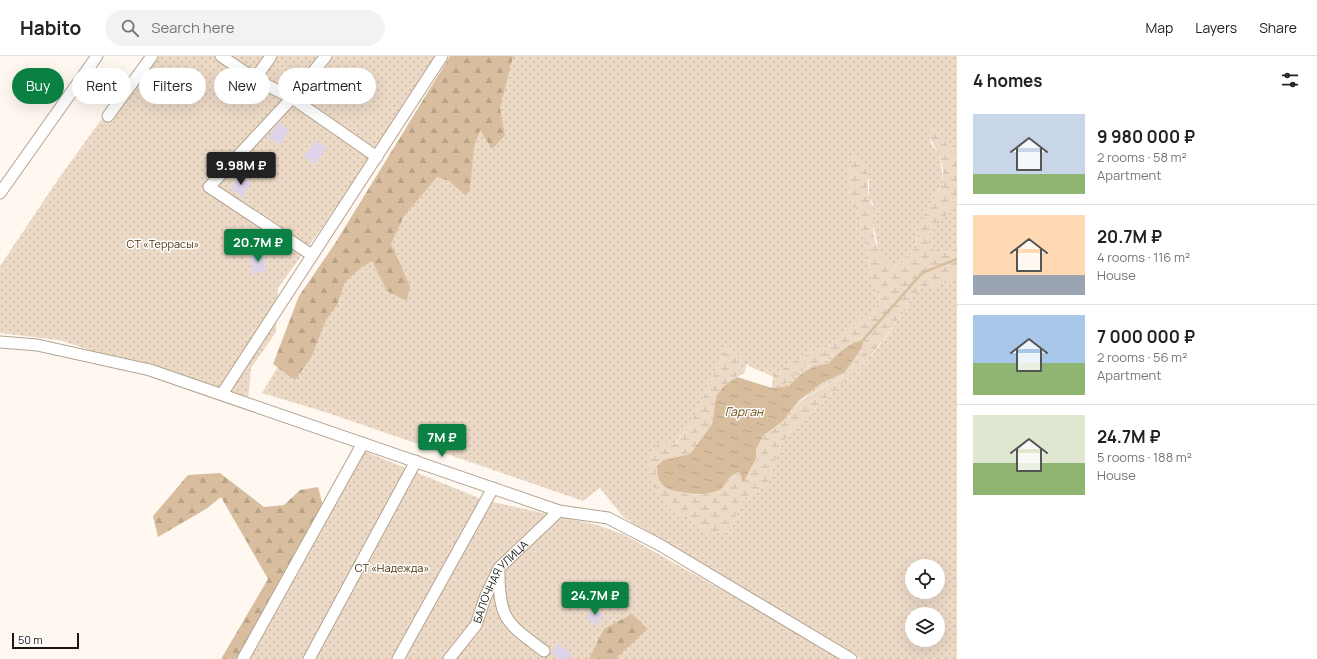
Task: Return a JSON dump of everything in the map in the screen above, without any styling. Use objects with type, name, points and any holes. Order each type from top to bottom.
[{"type":"street","points":[[0,193],[97,56]]},
{"type":"street","points":[[108,116],[152,56]]},
{"type":"street","points":[[221,56],[239,68]]},
{"type":"street","points":[[263,68],[271,56]]},
{"type":"street","points":[[316,68],[326,56]]},
{"type":"street","points":[[222,394],[312,255],[378,157],[442,56]]},
{"type":"street","points":[[286,104],[209,187],[312,255]]},
{"type":"street","points":[[301,104],[378,157]]},
{"type":"street","points":[[0,342],[37,346],[150,370],[559,511],[608,518],[660,545],[851,659]]},
{"type":"street","points":[[243,659],[364,443]]},
{"type":"street","points":[[309,659],[416,461]]},
{"type":"street","points":[[398,659],[493,488]]},
{"type":"street","name":"БАЛОЧНАЯ УЛИЦА","points":[[451,657],[476,625],[485,598],[499,568],[559,511]]},
{"type":"street","points":[[499,568],[499,600],[505,615],[515,629],[544,651]]},
{"type":"green space","name":"СТ «Террасы»","points":[[147,56],[439,56],[319,232],[278,288],[276,332],[251,368],[248,401],[59,340],[0,333],[0,266],[59,178],[112,104],[131,104],[131,78]]},
{"type":"green space","points":[[450,56],[513,56],[500,108],[505,135],[492,149],[480,130],[474,147],[470,191],[465,195],[449,181],[437,177],[404,216],[391,244],[410,286],[407,301],[387,291],[372,261],[358,270],[345,282],[337,305],[326,320],[311,358],[295,380],[273,364],[299,296],[334,245]]},
{"type":"green space","points":[[464,56],[957,56],[957,159],[950,148],[932,127],[928,127],[931,143],[940,156],[943,181],[929,210],[922,220],[913,250],[904,261],[894,267],[888,266],[879,252],[872,219],[873,203],[869,198],[869,179],[848,190],[861,222],[872,278],[880,301],[873,313],[862,319],[825,349],[808,353],[774,376],[787,383],[803,368],[830,357],[856,340],[863,338],[871,357],[907,308],[906,304],[923,286],[939,287],[957,274],[957,659],[861,659],[623,517],[600,488],[583,501],[328,413],[262,393]],"holes":[[[863,344],[844,373],[822,383],[798,401],[783,421],[764,435],[756,449],[756,459],[742,482],[739,472],[728,477],[721,489],[730,477],[738,473],[742,483],[757,459],[757,449],[765,435],[788,418],[802,399],[848,373],[862,349],[869,359],[789,433],[780,446],[767,485],[743,499],[729,531],[710,534],[687,517],[667,507],[649,462],[662,441],[674,444],[691,423],[726,348],[742,357],[736,377],[724,386],[715,396],[712,424],[716,396],[737,377],[744,373],[747,364],[773,377],[772,388],[789,386],[806,370],[822,364],[828,364],[838,354]]]},
{"type":"green space","points":[[927,127],[932,127],[950,148],[957,159],[957,197],[946,215],[927,239],[937,254],[957,248],[957,274],[939,287],[923,286],[906,304],[907,308],[870,357],[863,338],[856,340],[830,357],[803,368],[787,383],[774,385],[774,375],[808,353],[825,349],[840,338],[862,318],[873,313],[880,301],[872,278],[861,222],[848,190],[848,172],[855,153],[861,157],[867,167],[869,197],[875,212],[873,218],[874,234],[879,251],[883,258],[888,264],[894,267],[904,260],[912,251],[921,222],[936,197],[942,184],[943,177],[942,163],[930,138]]},
{"type":"green space","points":[[957,197],[957,248],[937,254],[927,239]]},
{"type":"green space","points":[[726,348],[742,357],[736,377],[724,386],[715,396],[712,424],[689,454],[663,460],[657,466],[657,477],[662,484],[677,491],[697,495],[715,492],[721,489],[731,477],[739,473],[743,483],[757,459],[757,449],[765,435],[788,418],[802,400],[848,373],[862,349],[869,359],[789,433],[780,446],[767,485],[743,499],[729,531],[710,534],[687,517],[667,507],[650,480],[649,462],[652,447],[662,441],[675,444],[691,423]]},
{"type":"green space","points":[[712,424],[690,454],[663,460],[689,454]]},
{"type":"green space","name":"СТ «Надежда»","points":[[354,447],[484,500],[597,525],[625,535],[841,659],[242,659]]},
{"type":"green space","points":[[657,466],[721,489],[707,494],[697,494],[668,488],[657,478]]},
{"type":"green space","points":[[220,473],[264,507],[284,505],[300,490],[318,487],[323,506],[240,659],[221,659],[268,579],[221,497],[206,509],[158,537],[153,516],[188,475]]},
{"type":"green space","points":[[632,614],[648,629],[617,657],[618,659],[589,659],[604,629]]},
{"type":"water","name":"Гарган","points":[[863,340],[861,349],[844,373],[822,383],[798,401],[783,421],[764,435],[756,449],[756,459],[743,483],[739,472],[729,478],[721,489],[709,493],[692,494],[668,489],[660,481],[657,466],[663,460],[690,454],[712,424],[716,396],[724,386],[737,377],[772,388],[789,386],[806,370],[822,364],[828,364],[844,349],[853,343]]},
{"type":"building","points":[[278,123],[289,130],[281,145],[268,138]]},
{"type":"building","points":[[316,140],[327,148],[315,164],[304,156]]},
{"type":"building","points":[[239,175],[252,182],[243,197],[231,189]]},
{"type":"building","points":[[264,252],[267,271],[252,274],[249,254]]},
{"type":"building","points":[[593,608],[604,615],[597,625],[586,618]]},
{"type":"building","points":[[558,644],[572,654],[569,659],[559,659],[551,653]]},
{"type":"waterway","points":[[863,340],[922,273],[957,259]]}]
